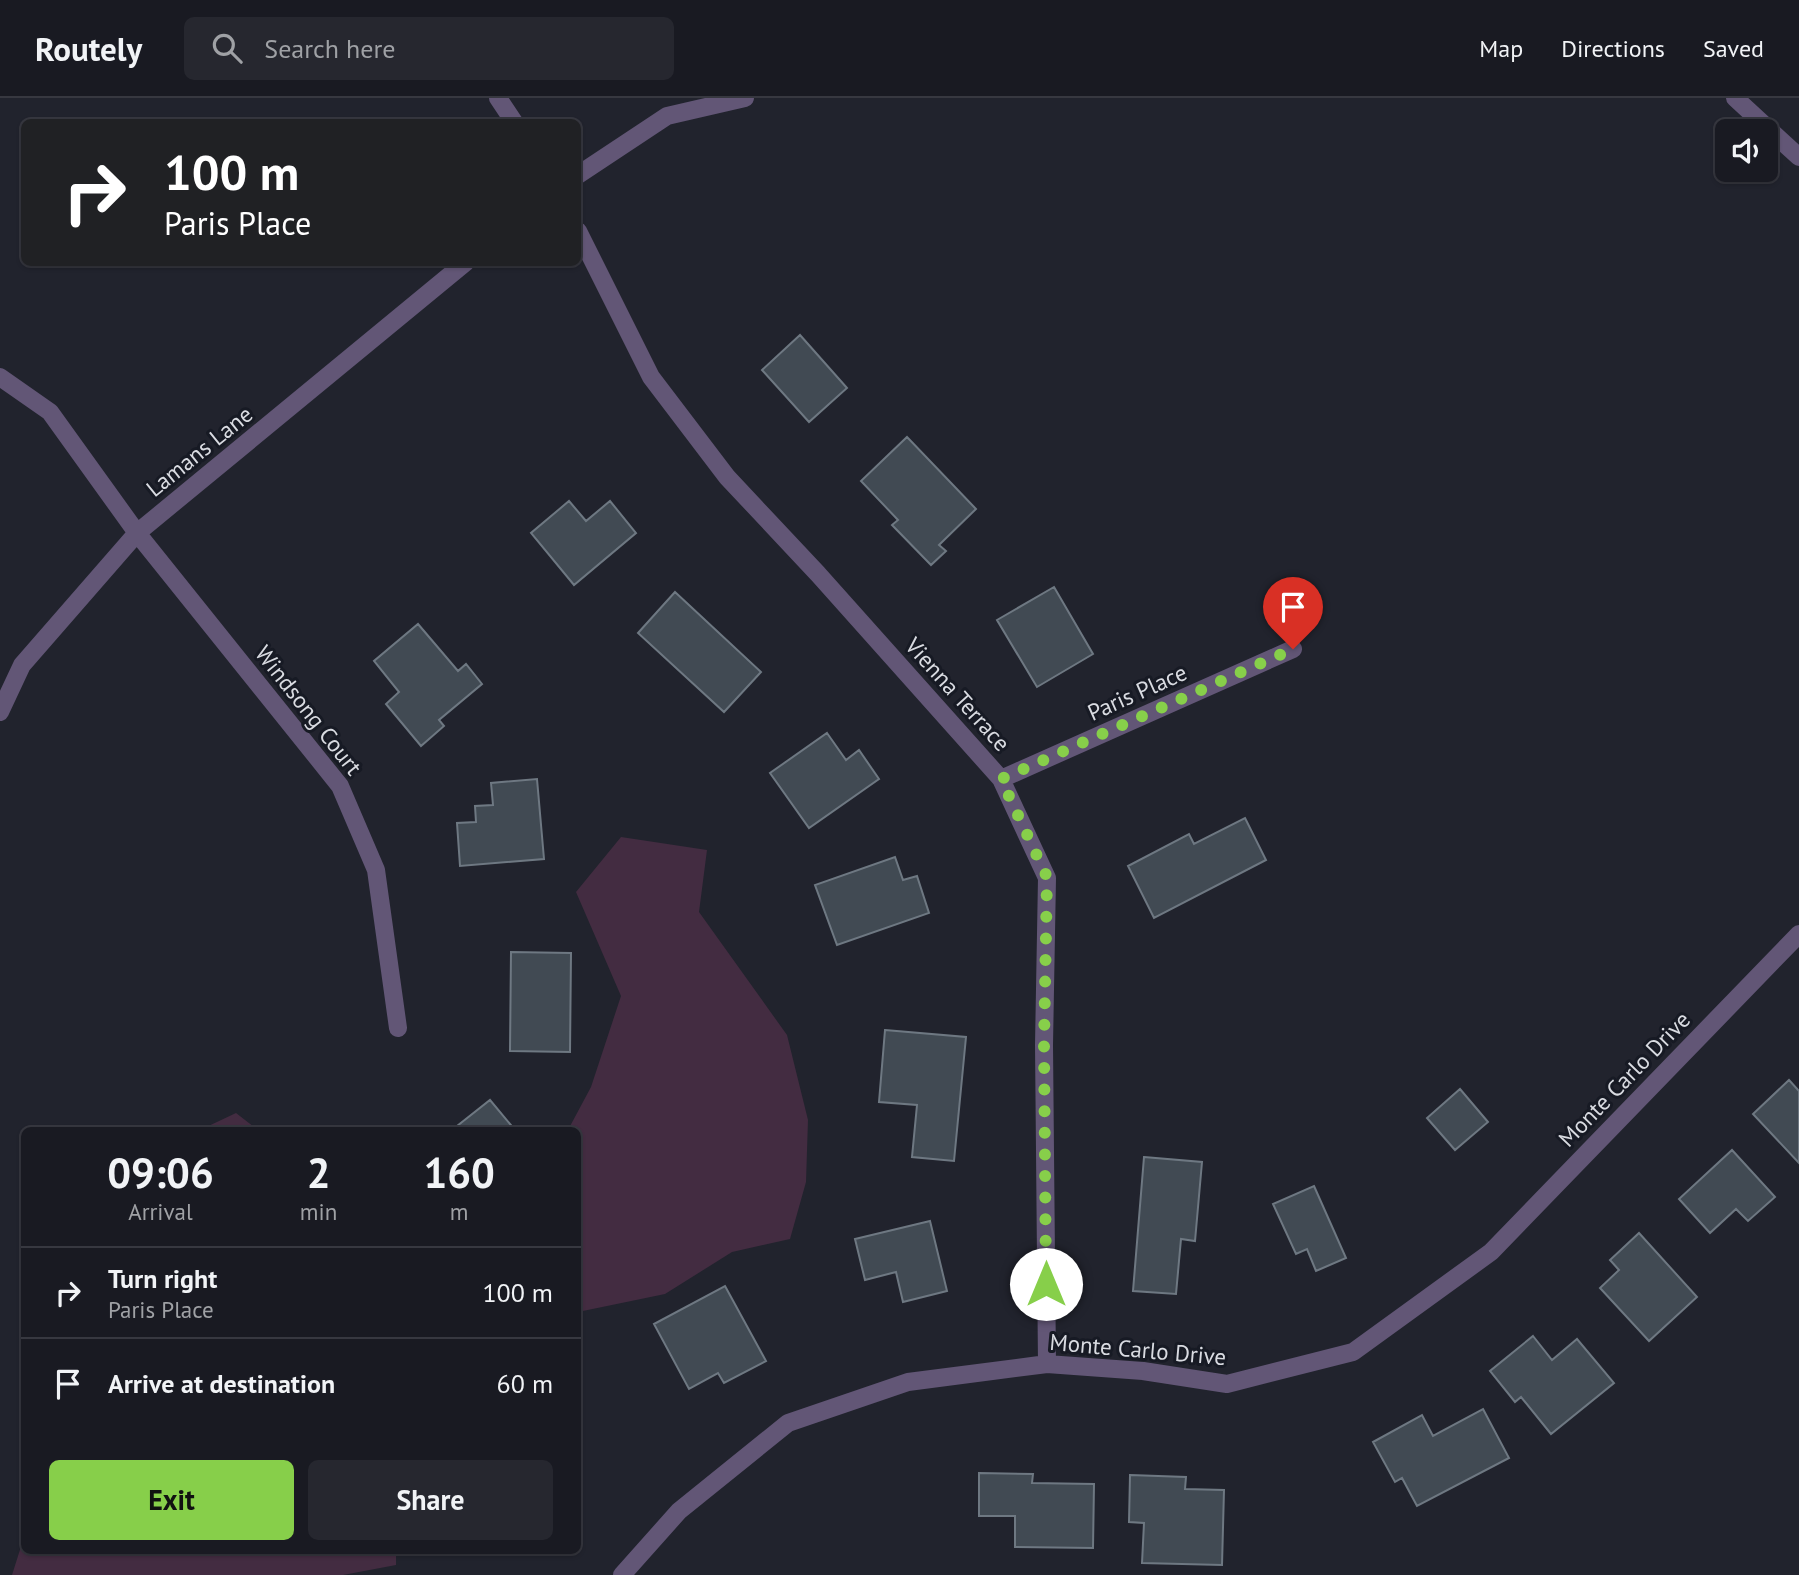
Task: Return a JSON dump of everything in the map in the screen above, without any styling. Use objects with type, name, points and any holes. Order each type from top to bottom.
[{"type":"street","points":[[498,98],[512,119]]},
{"type":"street","points":[[581,173],[667,116],[745,98]]},
{"type":"street","points":[[1735,98],[1799,157]]},
{"type":"street","name":"Vienna Terrace","points":[[581,237],[651,377],[727,477],[818,574],[1001,779],[1047,877],[1044,1045],[1047,1364]]},
{"type":"street","name":"Lamans Lane","points":[[0,712],[22,665],[137,533],[461,266]]},
{"type":"street","name":"Windsong Court","points":[[0,377],[50,412],[137,533],[341,786],[376,870],[398,1028]]},
{"type":"street","name":"Paris Place","points":[[1001,779],[1293,649]]},
{"type":"street","name":"Monte Carlo Drive","points":[[622,1575],[679,1511],[788,1423],[908,1382],[1047,1364],[1143,1371],[1227,1384],[1353,1352],[1491,1252],[1799,934]]},
{"type":"shaded area","points":[[621,837],[707,850],[699,912],[787,1035],[808,1120],[806,1182],[790,1239],[732,1252],[665,1294],[581,1311],[581,1127],[570,1127],[591,1087],[621,996],[576,892]]},
{"type":"shaded area","points":[[236,1113],[254,1127],[206,1127]]},
{"type":"shaded area","points":[[21,1546],[21,1554],[396,1554],[396,1565],[343,1575],[12,1575]]},
{"type":"building","points":[[800,335],[847,388],[809,422],[762,370]]},
{"type":"building","points":[[907,437],[976,509],[939,545],[946,551],[931,565],[892,525],[898,520],[861,481]]},
{"type":"building","points":[[569,501],[586,521],[610,501],[636,533],[574,585],[531,533]]},
{"type":"building","points":[[1054,587],[1093,654],[1037,687],[997,620]]},
{"type":"building","points":[[675,592],[761,672],[724,712],[638,633]]},
{"type":"building","points":[[418,624],[458,671],[466,664],[482,684],[439,720],[444,726],[421,746],[386,704],[399,692],[374,661]]},
{"type":"building","points":[[827,733],[846,760],[859,750],[879,779],[809,828],[770,773]]},
{"type":"building","points":[[537,779],[544,859],[460,866],[457,823],[476,822],[475,806],[493,805],[491,783]]},
{"type":"building","points":[[1245,818],[1266,860],[1154,918],[1128,866],[1189,834],[1194,844]]},
{"type":"building","points":[[895,857],[903,880],[917,876],[929,913],[837,945],[815,885]]},
{"type":"building","points":[[511,952],[571,953],[570,1052],[510,1051]]},
{"type":"building","points":[[885,1030],[966,1037],[954,1161],[912,1157],[917,1105],[879,1102]]},
{"type":"building","points":[[1789,1080],[1799,1091],[1799,1163],[1753,1114]]},
{"type":"building","points":[[1460,1089],[1488,1122],[1455,1150],[1427,1118]]},
{"type":"building","points":[[490,1100],[512,1127],[456,1127]]},
{"type":"building","points":[[1732,1150],[1775,1197],[1748,1221],[1736,1209],[1710,1233],[1679,1199]]},
{"type":"building","points":[[1144,1157],[1202,1162],[1195,1241],[1181,1239],[1176,1294],[1133,1291]]},
{"type":"building","points":[[1314,1186],[1346,1258],[1316,1271],[1307,1249],[1296,1254],[1273,1204]]},
{"type":"building","points":[[930,1221],[947,1291],[903,1302],[896,1272],[865,1280],[855,1239]]},
{"type":"building","points":[[1639,1233],[1697,1297],[1649,1341],[1600,1288],[1619,1270],[1610,1260]]},
{"type":"building","points":[[725,1286],[766,1361],[724,1383],[718,1373],[689,1389],[654,1324]]},
{"type":"building","points":[[1533,1336],[1552,1360],[1577,1339],[1614,1383],[1551,1434],[1521,1397],[1515,1402],[1490,1371]]},
{"type":"building","points":[[1483,1409],[1509,1458],[1417,1506],[1402,1478],[1395,1482],[1373,1442],[1422,1415],[1433,1436]]},
{"type":"building","points":[[979,1473],[1033,1474],[1032,1483],[1094,1484],[1093,1548],[1015,1547],[1015,1516],[979,1516]]},
{"type":"building","points":[[1130,1475],[1186,1477],[1185,1489],[1224,1490],[1222,1565],[1142,1563],[1144,1523],[1129,1522]]},
{"type":"route","points":[[1046,1284],[1044,1045],[1047,877],[1001,779],[1293,649]]}]
